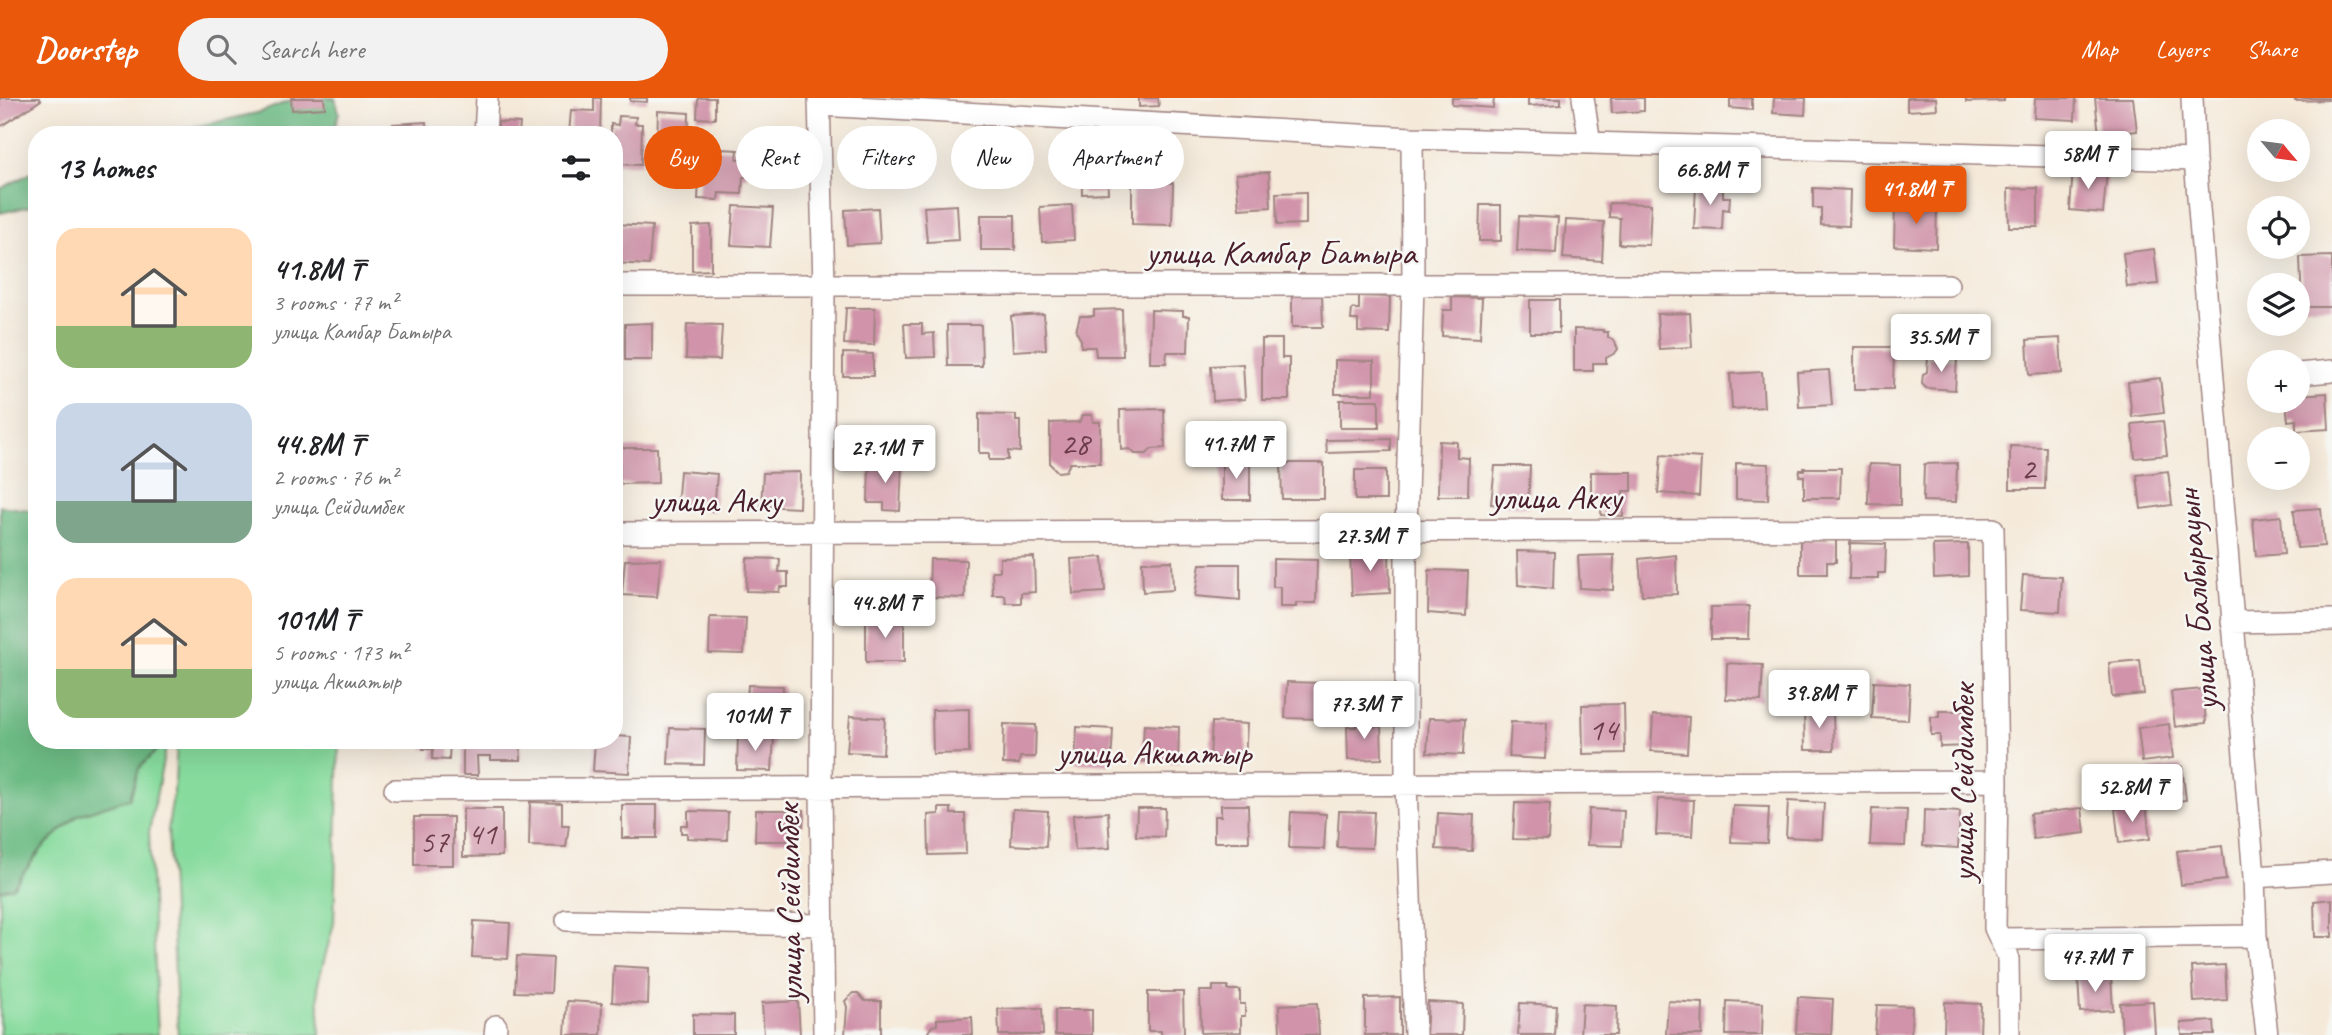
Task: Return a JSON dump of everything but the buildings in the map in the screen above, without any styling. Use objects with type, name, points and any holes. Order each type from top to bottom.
[{"type":"street","points":[[485,126],[487,98]]},
{"type":"street","points":[[1583,98],[1590,143]]},
{"type":"street","name":"улица Балбырауын","points":[[2192,98],[2254,877],[2256,936],[2267,1035]]},
{"type":"street","points":[[820,102],[1412,138],[2195,160]]},
{"type":"street","name":"улица Сейдимбек","points":[[820,102],[824,285],[821,533],[824,1035]]},
{"type":"street","points":[[1412,138],[1413,285],[1406,531],[1406,784],[1415,1035]]},
{"type":"street","name":"улица Камбар Батыра","points":[[623,285],[1948,285]]},
{"type":"street","points":[[2310,373],[2332,371]]},
{"type":"street","name":"улица Сейдимбек","points":[[1993,529],[1997,781],[1995,928],[2008,956],[2009,1035]]},
{"type":"street","name":"улица Акку","points":[[623,533],[1993,529]]},
{"type":"street","points":[[2232,622],[2332,620]]},
{"type":"street","name":"улица Акшатыр","points":[[395,790],[1997,781]]},
{"type":"street","points":[[2254,877],[2332,872]]},
{"type":"street","points":[[567,920],[822,925]]},
{"type":"street","points":[[2000,939],[2256,936]]},
{"type":"green space","points":[[297,98],[335,98],[339,112],[335,126],[198,126],[261,112]]},
{"type":"green space","points":[[28,175],[28,207],[0,213],[0,189]]},
{"type":"green space","points":[[0,506],[28,510],[28,749],[157,749],[139,768],[130,798],[78,815],[43,847],[13,887],[0,890]]},
{"type":"green space","points":[[158,749],[165,749],[149,832],[158,1035],[0,1035],[0,890],[13,887],[43,847],[78,815],[130,798],[139,768]]},
{"type":"green space","points":[[177,749],[339,749],[334,923],[318,983],[320,1035],[178,1035],[168,828]]}]
